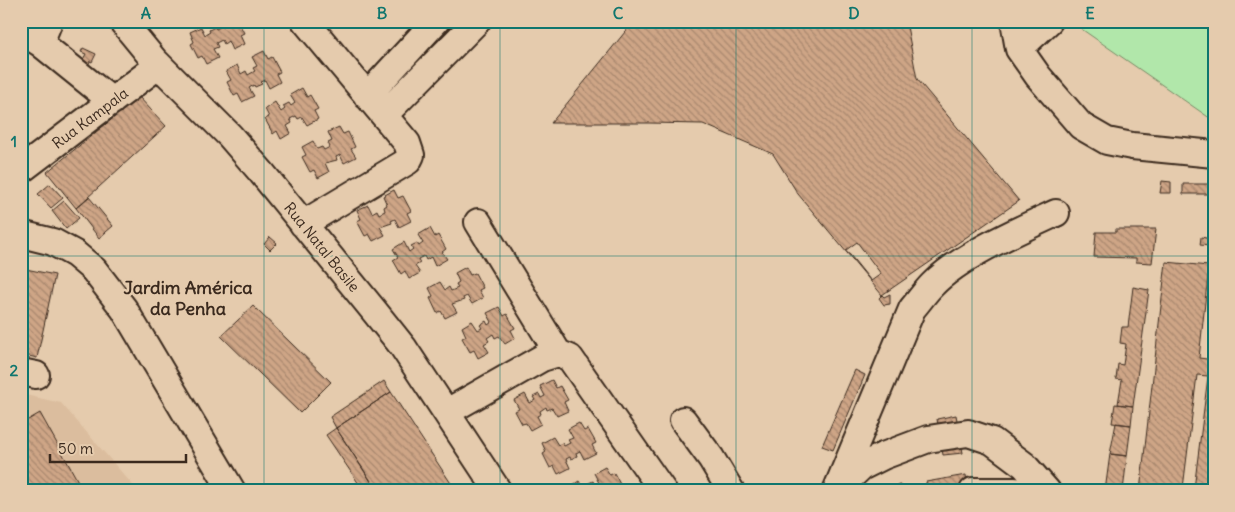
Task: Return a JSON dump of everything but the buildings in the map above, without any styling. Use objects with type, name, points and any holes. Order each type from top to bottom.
[{"type":"street","name":"Rua Natal Basile","points":[[122,21],[158,65],[230,136],[403,347],[498,491]]},
{"type":"street","points":[[303,224],[408,161],[411,155],[407,143],[305,21]]},
{"type":"street","points":[[367,96],[436,21]]},
{"type":"street","points":[[384,115],[477,21]]},
{"type":"street","points":[[1014,21],[1019,49],[1038,76],[1081,126],[1107,141],[1132,146],[1214,154]]},
{"type":"street","points":[[1019,49],[1049,21]]},
{"type":"street","points":[[37,32],[112,102]]},
{"type":"street","name":"Rua Kampala","points":[[21,170],[158,65]]},
{"type":"street","points":[[837,490],[912,309],[933,284],[963,261],[1022,229],[1056,214]]},
{"type":"street","points":[[478,222],[558,353],[570,358],[663,491]]},
{"type":"street","points":[[21,234],[53,242],[75,254],[94,270],[124,309],[232,491]]},
{"type":"street","points":[[446,412],[542,358],[558,353]]},
{"type":"street","points":[[683,420],[711,458],[731,491]]},
{"type":"street","points":[[837,490],[861,467],[882,456],[928,439],[968,433],[992,441],[1024,465],[1047,491]]},
{"type":"street","points":[[973,491],[1015,491]]},
{"type":"shaded area","points":[[21,394],[61,403],[138,491],[21,491]]},
{"type":"green space","points":[[1085,21],[1214,21],[1214,121],[1080,28]]},
{"type":"district","name":"Jardim América da Penha","points":[[188,297]]}]
